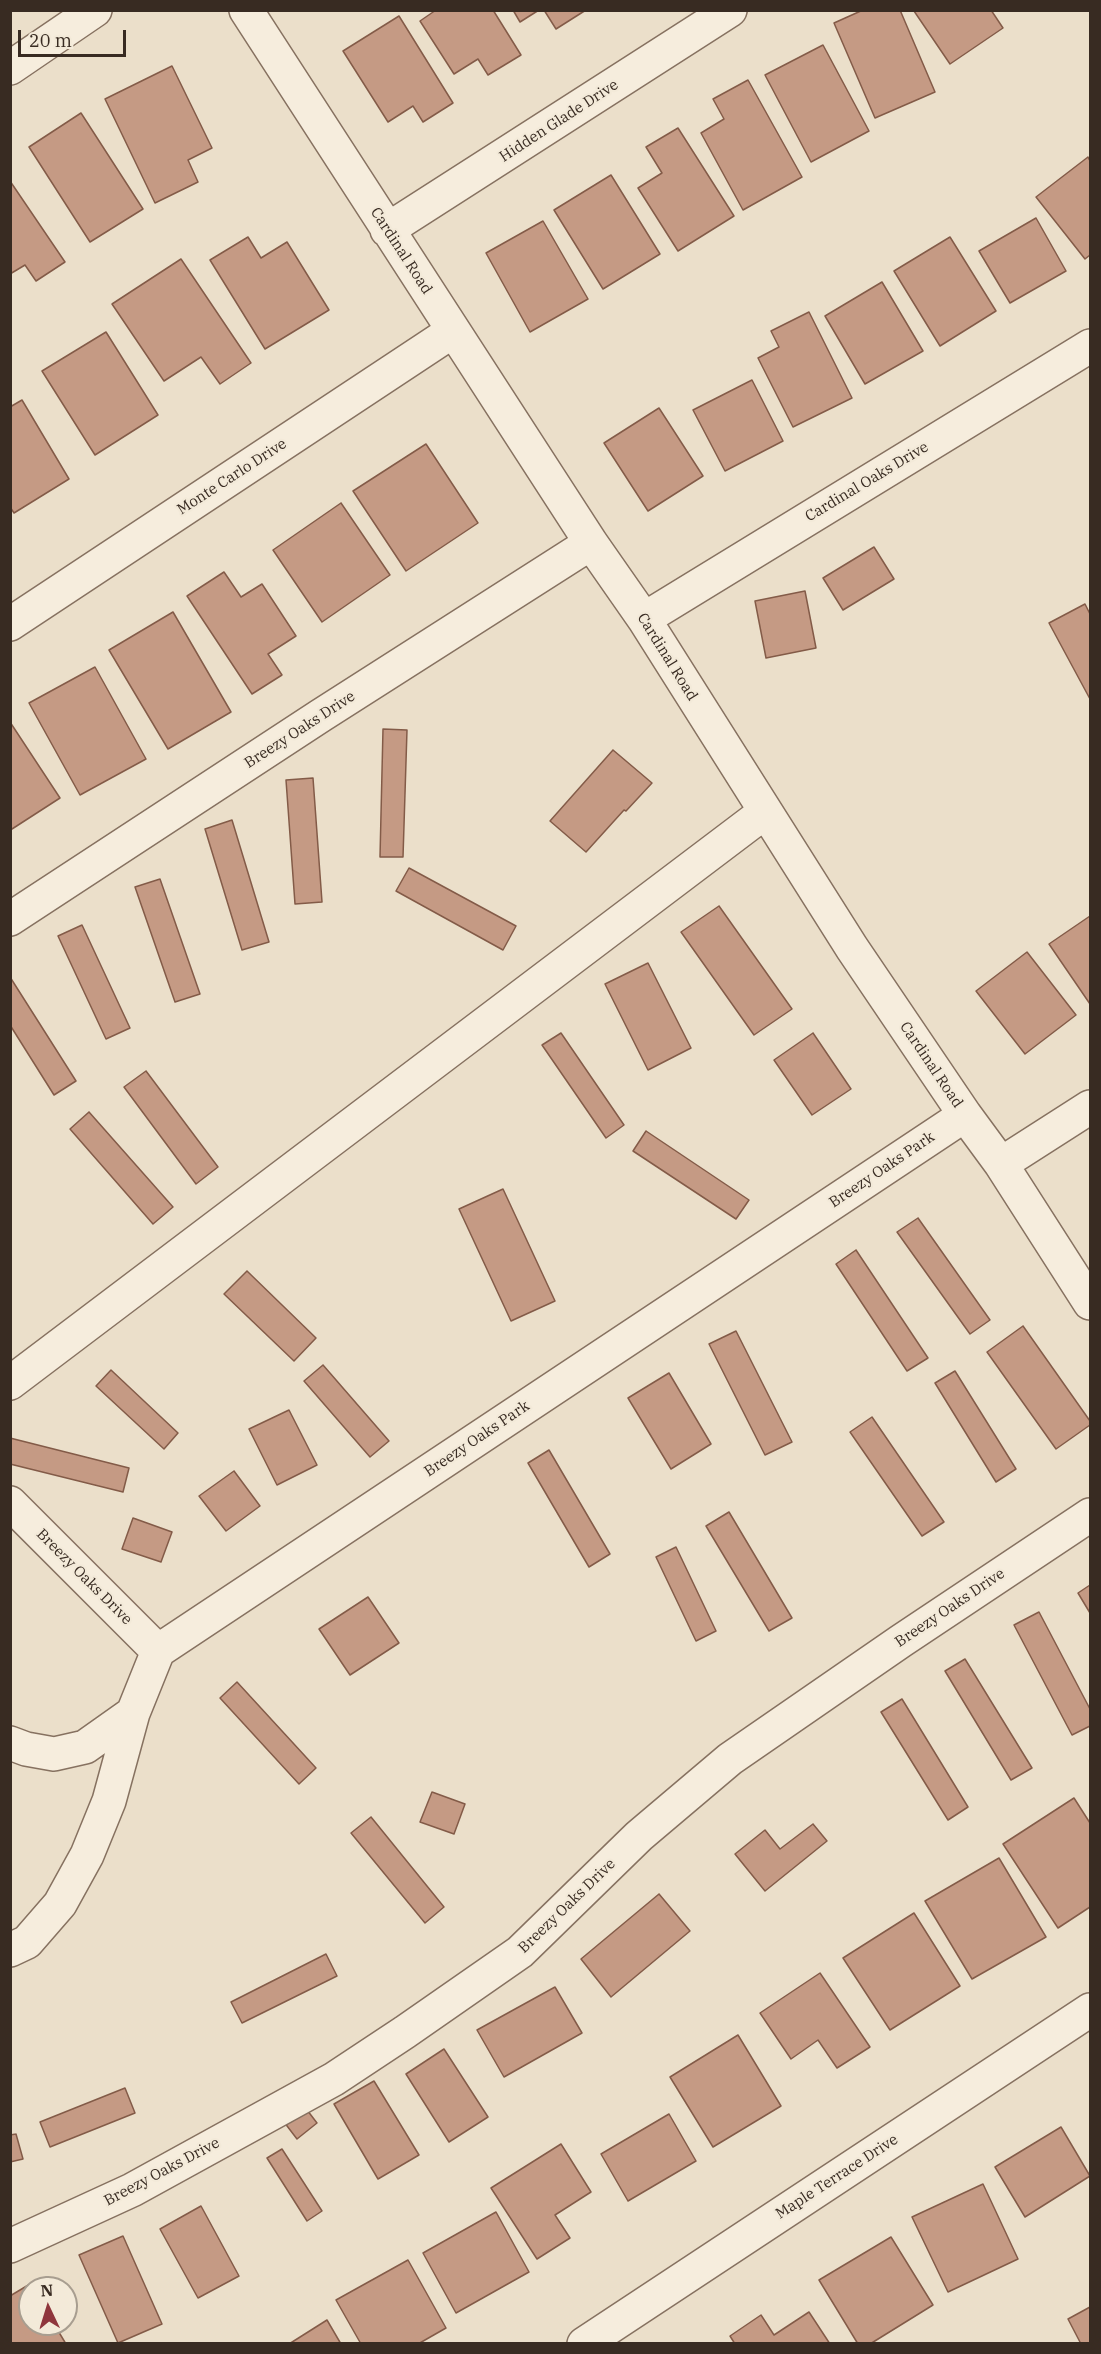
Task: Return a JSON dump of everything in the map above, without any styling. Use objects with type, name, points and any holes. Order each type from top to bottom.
[{"type":"street","points":[[10,68],[95,10]]},
{"type":"street","name":"Cardinal Road","points":[[246,10],[591,543],[644,619],[852,948],[965,1115],[1001,1164],[1090,1303]]},
{"type":"street","name":"Hidden Glade Drive","points":[[387,230],[730,10]]},
{"type":"street","name":"Monte Carlo Drive","points":[[10,624],[453,331]]},
{"type":"street","name":"Cardinal Oaks Drive","points":[[644,619],[1090,346]]},
{"type":"street","name":"Breezy Oaks Drive","points":[[10,919],[320,716],[591,543]]},
{"type":"street","points":[[10,1383],[765,812]]},
{"type":"street","points":[[1001,1164],[1090,1107]]},
{"type":"street","name":"Breezy Oaks Park","points":[[158,1651],[965,1115]]},
{"type":"street","name":"Breezy Oaks Drive","points":[[10,1503],[158,1651]]},
{"type":"street","name":"Breezy Oaks Drive","points":[[10,2246],[132,2190],[334,2079],[405,2032],[520,1952],[639,1836],[730,1759],[1090,1515]]},
{"type":"street","points":[[10,1950],[27,1942],[60,1904],[87,1855],[109,1801],[133,1713],[158,1651]]},
{"type":"street","points":[[10,1743],[26,1749],[54,1754],[85,1747],[133,1713]]},
{"type":"street","name":"Maple Terrace Drive","points":[[584,2343],[1090,2010]]},
{"type":"building","points":[[436,10],[493,10],[521,55],[488,75],[478,59],[454,74],[420,21]]},
{"type":"building","points":[[513,10],[539,10],[520,22]]},
{"type":"building","points":[[544,10],[586,10],[556,29]]},
{"type":"building","points":[[863,10],[900,10],[935,92],[875,118],[834,23]]},
{"type":"building","points":[[991,10],[1003,28],[950,64],[914,11]]},
{"type":"building","points":[[399,16],[453,103],[423,122],[413,106],[388,122],[343,51]]},
{"type":"building","points":[[823,45],[869,131],[811,162],[765,75]]},
{"type":"building","points":[[172,66],[212,148],[188,160],[198,182],[155,203],[105,99]]},
{"type":"building","points":[[748,80],[802,177],[743,210],[701,133],[724,119],[713,99]]},
{"type":"building","points":[[81,113],[143,209],[90,242],[29,147]]},
{"type":"building","points":[[678,128],[734,216],[678,251],[638,188],[662,173],[646,147]]},
{"type":"building","points":[[1088,157],[1090,161],[1090,255],[1085,259],[1036,197]]},
{"type":"building","points":[[611,175],[660,254],[603,289],[554,210]]},
{"type":"building","points":[[10,181],[65,262],[36,281],[25,265],[10,274]]},
{"type":"building","points":[[1036,218],[1066,271],[1010,303],[979,251]]},
{"type":"building","points":[[543,221],[588,299],[530,332],[486,253]]},
{"type":"building","points":[[248,237],[261,258],[287,242],[329,310],[265,349],[210,260]]},
{"type":"building","points":[[950,237],[996,311],[940,346],[894,271]]},
{"type":"building","points":[[181,259],[251,363],[220,384],[201,357],[164,381],[112,304]]},
{"type":"building","points":[[882,282],[923,351],[865,384],[825,316]]},
{"type":"building","points":[[809,312],[852,398],[793,427],[758,358],[779,347],[771,331]]},
{"type":"building","points":[[106,332],[158,415],[95,455],[42,371]]},
{"type":"building","points":[[752,380],[783,441],[725,471],[693,410]]},
{"type":"building","points":[[22,400],[69,479],[14,513],[10,507],[10,407]]},
{"type":"building","points":[[659,408],[703,476],[648,511],[604,443]]},
{"type":"building","points":[[426,444],[478,523],[406,571],[353,491]]},
{"type":"building","points":[[341,503],[390,575],[322,622],[273,550]]},
{"type":"building","points":[[874,547],[894,579],[843,610],[823,578]]},
{"type":"building","points":[[224,572],[241,597],[262,584],[296,636],[268,654],[282,675],[252,694],[187,596]]},
{"type":"building","points":[[805,591],[816,648],[766,658],[755,601]]},
{"type":"building","points":[[1085,604],[1090,614],[1090,699],[1049,623]]},
{"type":"building","points":[[173,612],[231,712],[168,749],[109,650]]},
{"type":"building","points":[[95,667],[146,759],[80,795],[29,703]]},
{"type":"building","points":[[10,722],[60,798],[12,829],[10,827]]},
{"type":"building","points":[[383,729],[407,730],[403,857],[380,857]]},
{"type":"building","points":[[613,750],[652,783],[586,852],[550,821]]},
{"type":"building","points":[[313,778],[322,902],[295,904],[286,780]]},
{"type":"building","points":[[232,820],[269,942],[242,950],[205,829]]},
{"type":"building","points":[[409,868],[516,926],[503,950],[396,891]]},
{"type":"building","points":[[160,879],[200,994],[175,1002],[135,887]]},
{"type":"building","points":[[719,906],[792,1009],[754,1035],[681,932]]},
{"type":"building","points":[[1090,916],[1090,1004],[1049,944]]},
{"type":"building","points":[[82,925],[130,1028],[106,1039],[58,936]]},
{"type":"building","points":[[1027,952],[1076,1015],[1025,1054],[976,991]]},
{"type":"building","points":[[648,963],[691,1048],[648,1070],[605,984]]},
{"type":"building","points":[[10,977],[76,1081],[54,1095],[10,1025]]},
{"type":"building","points":[[561,1033],[624,1125],[606,1138],[542,1045]]},
{"type":"building","points":[[813,1033],[851,1089],[812,1115],[774,1060]]},
{"type":"building","points":[[146,1071],[218,1167],[196,1184],[124,1087]]},
{"type":"building","points":[[89,1112],[173,1207],[153,1224],[70,1129]]},
{"type":"building","points":[[646,1131],[749,1200],[736,1219],[633,1151]]},
{"type":"building","points":[[503,1189],[555,1301],[511,1321],[459,1209]]},
{"type":"building","points":[[918,1218],[990,1320],[970,1334],[897,1232]]},
{"type":"building","points":[[856,1250],[928,1358],[907,1371],[836,1264]]},
{"type":"building","points":[[247,1271],[316,1338],[294,1361],[224,1294]]},
{"type":"building","points":[[1023,1326],[1090,1421],[1090,1425],[1056,1449],[987,1352]]},
{"type":"building","points":[[736,1331],[792,1442],[765,1455],[709,1344]]},
{"type":"building","points":[[323,1365],[389,1441],[370,1457],[304,1381]]},
{"type":"building","points":[[111,1370],[178,1433],[164,1449],[96,1386]]},
{"type":"building","points":[[955,1371],[1016,1469],[996,1482],[935,1383]]},
{"type":"building","points":[[669,1373],[711,1444],[671,1469],[628,1398]]},
{"type":"building","points":[[289,1410],[317,1465],[277,1485],[249,1429]]},
{"type":"building","points":[[872,1417],[944,1522],[922,1536],[850,1432]]},
{"type":"building","points":[[10,1438],[129,1468],[123,1492],[10,1464]]},
{"type":"building","points":[[549,1450],[610,1554],[589,1567],[528,1463]]},
{"type":"building","points":[[234,1471],[260,1506],[226,1531],[199,1496]]},
{"type":"building","points":[[729,1512],[792,1618],[769,1631],[706,1526]]},
{"type":"building","points":[[133,1518],[172,1532],[161,1562],[122,1549]]},
{"type":"building","points":[[676,1547],[716,1631],[696,1641],[656,1557]]},
{"type":"building","points":[[1090,1585],[1090,1613],[1078,1593]]},
{"type":"building","points":[[368,1597],[399,1643],[350,1675],[319,1629]]},
{"type":"building","points":[[1039,1612],[1090,1709],[1090,1726],[1072,1735],[1014,1625]]},
{"type":"building","points":[[965,1659],[1032,1768],[1011,1780],[945,1671]]},
{"type":"building","points":[[237,1682],[316,1768],[299,1784],[220,1698]]},
{"type":"building","points":[[902,1699],[968,1807],[948,1820],[881,1712]]},
{"type":"building","points":[[432,1792],[465,1804],[454,1834],[420,1822]]},
{"type":"building","points":[[1074,1798],[1090,1823],[1090,1907],[1058,1928],[1003,1844]]},
{"type":"building","points":[[371,1817],[444,1907],[425,1923],[351,1833]]},
{"type":"building","points":[[813,1824],[827,1841],[765,1891],[735,1854],[765,1830],[780,1849]]},
{"type":"building","points":[[999,1858],[1046,1937],[972,1979],[925,1901]]},
{"type":"building","points":[[659,1894],[690,1931],[611,1997],[581,1959]]},
{"type":"building","points":[[914,1913],[960,1986],[890,2030],[843,1958]]},
{"type":"building","points":[[326,1954],[337,1976],[242,2023],[231,2002]]},
{"type":"building","points":[[820,1973],[870,2047],[837,2068],[818,2040],[791,2059],[760,2013]]},
{"type":"building","points":[[555,1987],[582,2033],[504,2077],[477,2030]]},
{"type":"building","points":[[738,2035],[781,2106],[713,2147],[670,2077]]},
{"type":"building","points":[[444,2049],[488,2117],[449,2142],[406,2074]]},
{"type":"building","points":[[374,2081],[419,2155],[378,2179],[334,2104]]},
{"type":"building","points":[[125,2088],[135,2113],[50,2147],[40,2122]]},
{"type":"building","points":[[304,2106],[317,2123],[297,2139],[284,2122]]},
{"type":"building","points":[[669,2114],[696,2161],[628,2201],[601,2154]]},
{"type":"building","points":[[1061,2127],[1090,2176],[1025,2217],[995,2167]]},
{"type":"building","points":[[16,2134],[23,2159],[10,2162],[10,2135]]},
{"type":"building","points":[[561,2144],[591,2192],[555,2215],[570,2238],[537,2259],[491,2188]]},
{"type":"building","points":[[282,2149],[322,2211],[307,2221],[267,2158]]},
{"type":"building","points":[[983,2184],[1018,2259],[948,2292],[912,2217]]},
{"type":"building","points":[[201,2206],[239,2276],[198,2298],[160,2229]]},
{"type":"building","points":[[496,2212],[529,2272],[456,2313],[423,2253]]},
{"type":"building","points":[[123,2236],[162,2324],[118,2343],[79,2255]]},
{"type":"building","points":[[891,2237],[933,2305],[870,2344],[858,2344],[819,2280]]},
{"type":"building","points":[[408,2260],[446,2328],[418,2344],[361,2344],[336,2300]]},
{"type":"building","points":[[18,2291],[18,2336],[61,2336],[66,2344],[10,2344],[10,2296]]},
{"type":"building","points":[[1090,2307],[1090,2344],[1081,2344],[1068,2319]]},
{"type":"building","points":[[809,2312],[830,2344],[735,2344],[730,2336],[761,2315],[774,2335]]},
{"type":"building","points":[[327,2320],[341,2344],[289,2344]]}]
